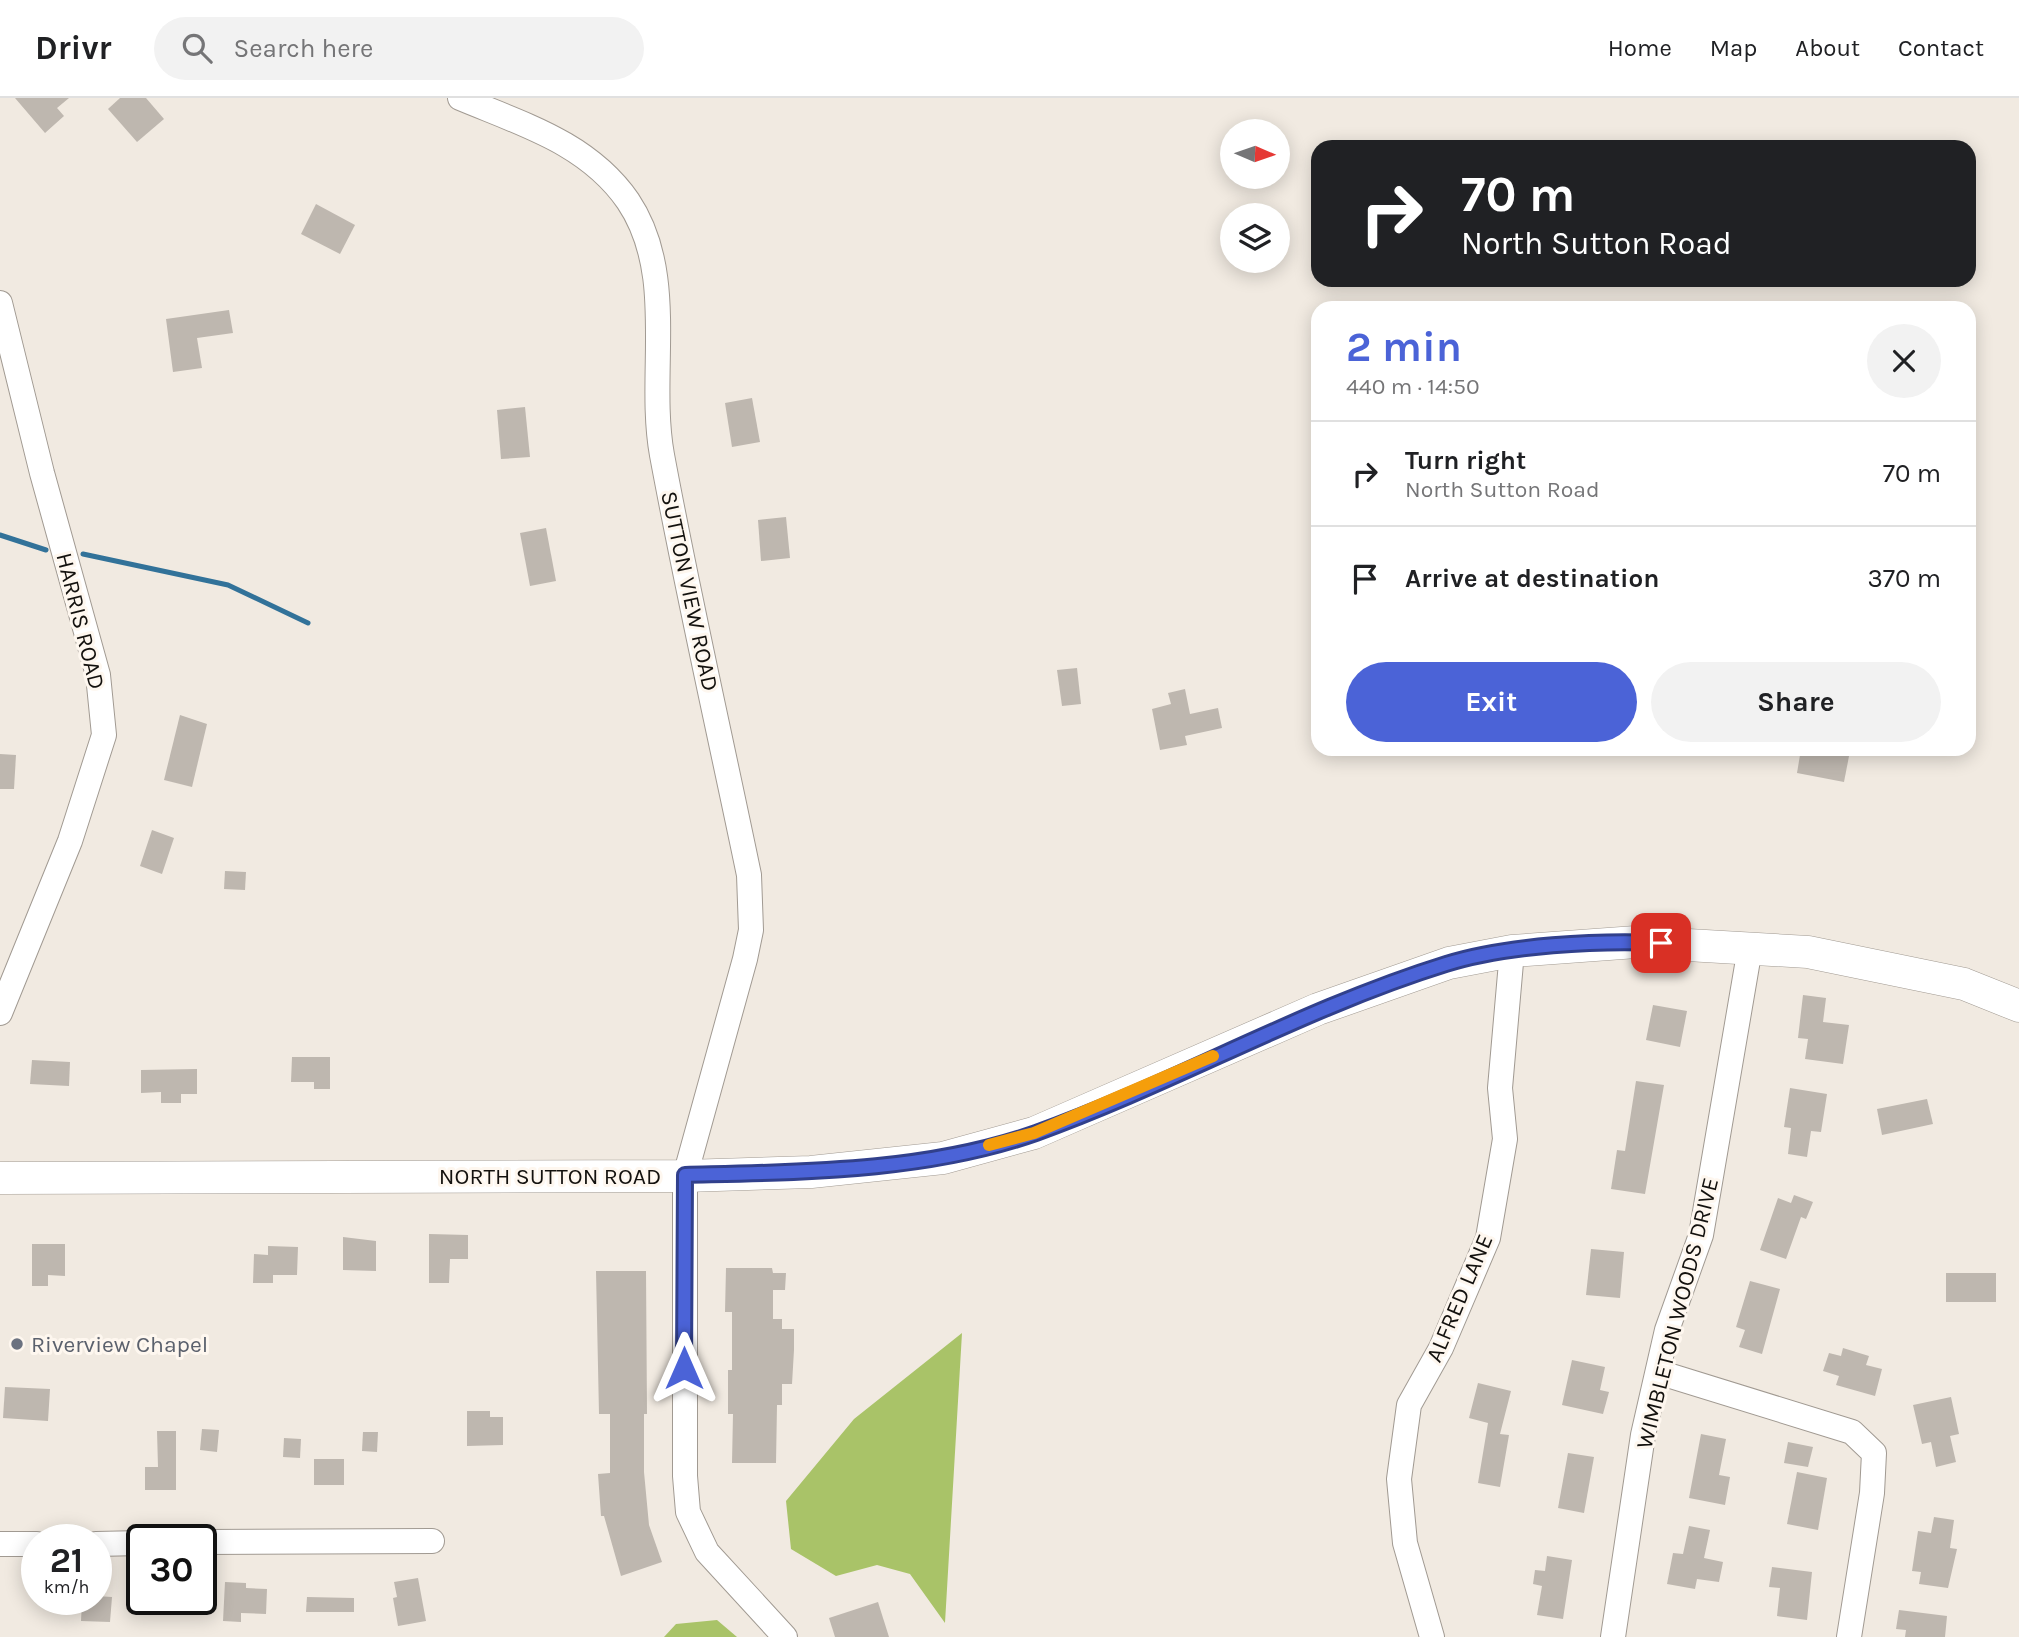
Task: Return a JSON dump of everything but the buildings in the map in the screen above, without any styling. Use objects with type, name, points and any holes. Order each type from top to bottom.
[{"type":"main road","name":"NORTH SUTTON ROAD","points":[[0,1178],[685,1175],[811,1172],[943,1157],[1034,1133],[1318,1009],[1448,963],[1512,950],[1636,942],[1808,952],[1964,984],[2019,1006]]},
{"type":"street","name":"SUTTON VIEW ROAD","points":[[460,98],[549,136],[597,164],[629,204],[650,251],[657,300],[656,418],[749,875],[752,904],[745,959],[685,1175],[685,1476],[688,1512],[707,1552],[785,1637]]},
{"type":"street","name":"HARRIS ROAD","points":[[0,303],[42,473],[99,675],[104,735],[70,841],[0,1013]]},
{"type":"street","name":"WIMBLETON WOODS DRIVE","points":[[1613,1637],[1643,1435],[1667,1330],[1702,1235],[1750,948]]},
{"type":"street","name":"ALFRED LANE","points":[[1432,1637],[1405,1543],[1399,1479],[1409,1405],[1441,1348],[1488,1238],[1505,1139],[1500,1088],[1512,950]]},
{"type":"street","points":[[1658,1372],[1852,1432],[1874,1453],[1872,1493],[1851,1609],[1849,1637]]},
{"type":"street","points":[[217,1542],[432,1541]]},
{"type":"street","points":[[0,1544],[21,1544]]},
{"type":"green space","points":[[962,1333],[945,1623],[910,1574],[877,1565],[836,1576],[791,1549],[786,1501],[854,1419]]},
{"type":"green space","points":[[717,1620],[737,1637],[664,1637],[676,1624]]},
{"type":"waterway","points":[[0,535],[46,550]]},
{"type":"waterway","points":[[83,554],[228,585],[308,623]]},
{"type":"slow traffic","points":[[989,1145],[1034,1133],[1213,1056]]},
{"type":"place","name":"Riverview Chapel","points":[[17,1344]]},
{"type":"route","points":[[684,1368],[685,1175],[811,1172],[943,1157],[1034,1133],[1127,1095],[1318,1009],[1448,963],[1512,950],[1636,942],[1661,943]]}]
